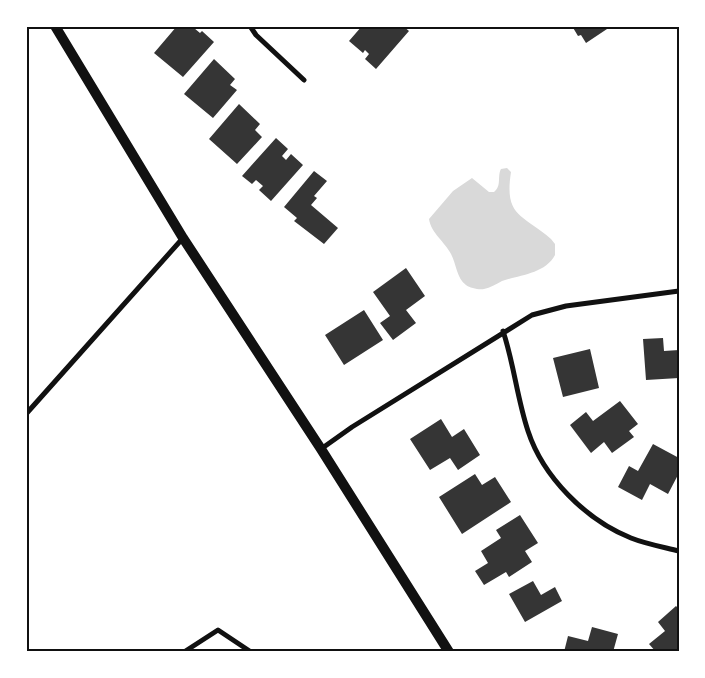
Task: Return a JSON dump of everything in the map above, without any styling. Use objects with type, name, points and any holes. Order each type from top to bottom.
[{"type":"main road","points":[[58,28],[182,238],[321,449],[449,652]]},
{"type":"street","points":[[250,26],[256,35],[304,80]]},
{"type":"street","points":[[26,414],[182,238]]},
{"type":"street","points":[[321,449],[503,331],[532,315],[566,306],[679,291]]},
{"type":"street","points":[[503,331],[512,361],[519,403],[528,433],[537,452],[560,485],[590,515],[611,529],[650,544],[679,551]]},
{"type":"street","points":[[184,652],[218,630],[252,652]]},
{"type":"shaded area","points":[[507,168],[511,172],[510,198],[513,206],[524,219],[551,239],[555,244],[555,255],[545,266],[531,273],[502,281],[491,287],[472,288],[461,279],[451,254],[432,229],[429,219],[453,191],[472,178],[489,192],[494,192],[499,184],[501,169]]},
{"type":"building","points":[[177,26],[196,26],[194,28],[200,33],[202,31],[214,42],[183,77],[154,53]]},
{"type":"building","points":[[362,26],[403,26],[409,31],[376,69],[365,59],[369,54],[365,50],[363,53],[349,41]]},
{"type":"building","points":[[572,26],[606,26],[607,29],[586,43],[581,35],[578,36]]},
{"type":"building","points":[[214,59],[235,79],[230,85],[237,90],[213,118],[184,94]]},
{"type":"building","points":[[239,104],[260,124],[255,130],[262,137],[237,164],[209,139]]},
{"type":"building","points":[[276,138],[288,149],[282,156],[286,160],[291,154],[303,165],[271,201],[259,190],[263,186],[256,180],[252,184],[242,176]]},
{"type":"building","points":[[314,171],[327,181],[314,196],[317,198],[311,205],[338,228],[324,244],[294,221],[297,218],[284,207]]},
{"type":"building","points":[[406,268],[425,296],[406,310],[416,323],[393,340],[380,323],[390,316],[373,292]]},
{"type":"building","points":[[364,310],[383,340],[344,365],[325,335]]},
{"type":"building","points":[[663,338],[664,351],[679,350],[679,378],[646,380],[643,339]]},
{"type":"building","points":[[590,349],[599,388],[563,397],[553,358]]},
{"type":"building","points":[[620,401],[638,424],[629,431],[634,437],[612,453],[604,442],[591,453],[570,425],[586,412],[593,421]]},
{"type":"building","points":[[441,419],[452,437],[464,429],[480,455],[458,470],[450,458],[430,470],[410,439]]},
{"type":"building","points":[[653,444],[679,458],[679,473],[668,494],[650,484],[642,500],[618,487],[629,466],[638,471]]},
{"type":"building","points":[[475,474],[482,485],[495,477],[511,502],[462,534],[439,497]]},
{"type":"building","points":[[520,515],[538,543],[525,551],[532,562],[509,577],[506,572],[484,585],[475,571],[488,563],[481,551],[501,538],[496,530]]},
{"type":"building","points":[[533,581],[541,595],[555,587],[562,601],[525,622],[509,594]]},
{"type":"building","points":[[676,606],[679,609],[679,652],[656,652],[649,644],[665,631],[658,622]]},
{"type":"building","points":[[592,627],[618,634],[613,652],[564,652],[568,636],[588,641]]}]
